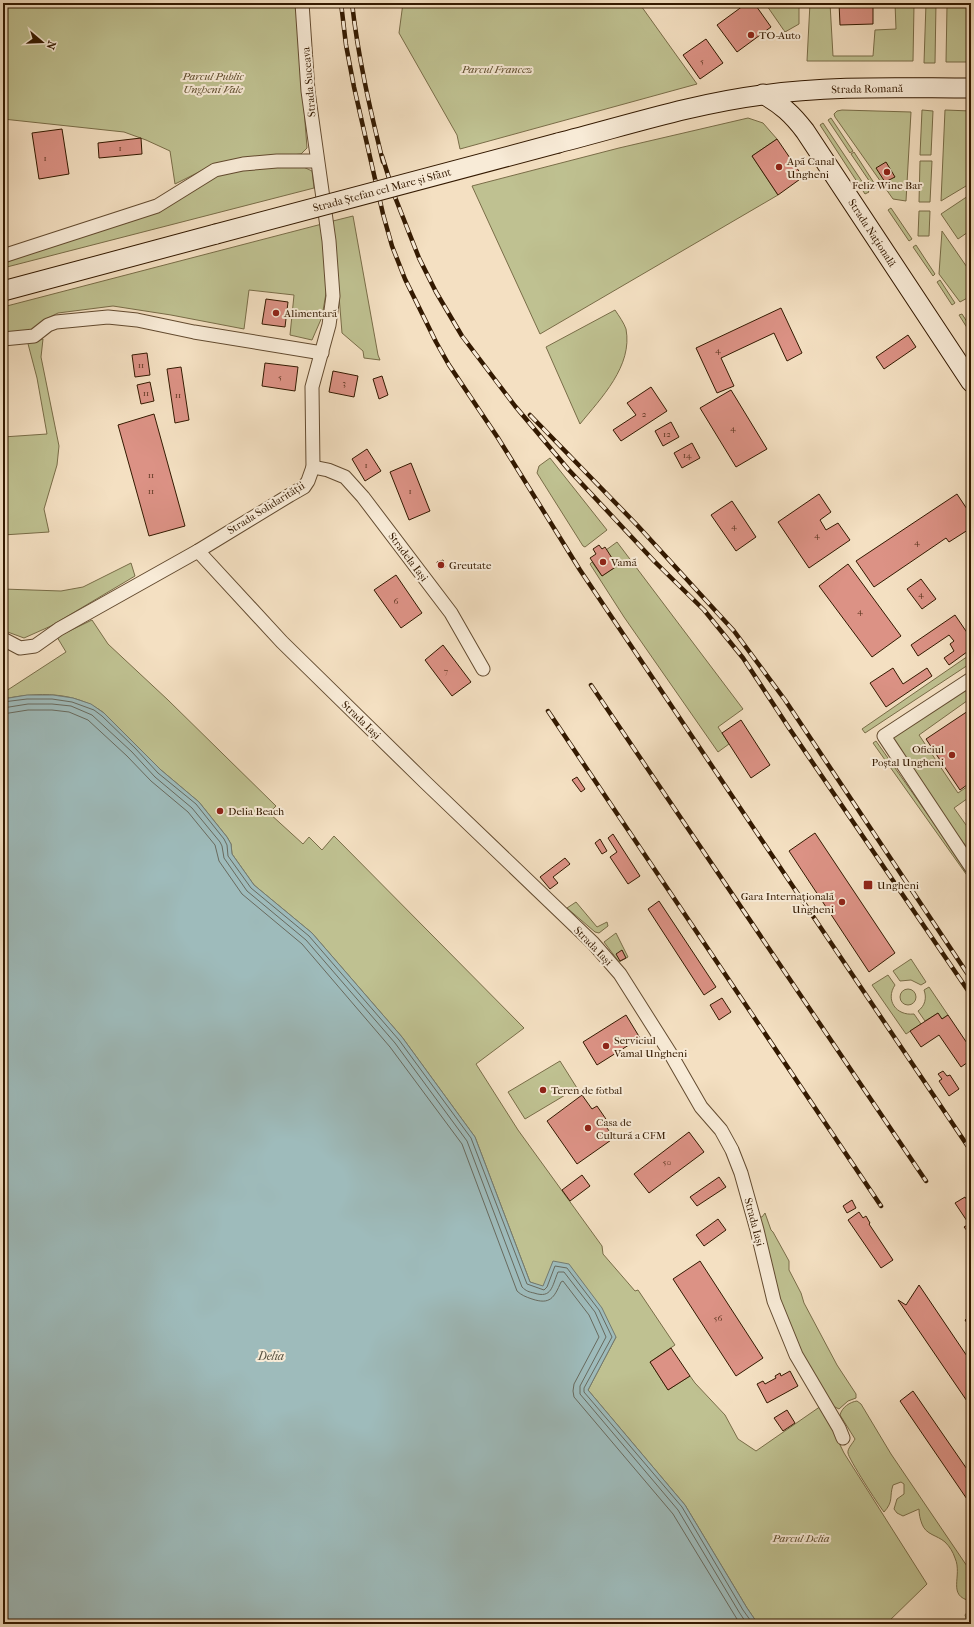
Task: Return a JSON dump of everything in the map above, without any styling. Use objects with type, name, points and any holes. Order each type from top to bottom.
[{"type":"main road","name":"Strada Romană","points":[[762,94],[823,90],[971,88]]},
{"type":"main road","name":"Strada Ștefan cel Mare și Sfânt","points":[[3,291],[700,106],[762,94]]},
{"type":"main road","name":"Strada Națională","points":[[762,94],[783,106],[791,113],[805,131],[971,382]]},
{"type":"street","name":"Strada Suceava","points":[[302,3],[308,91],[317,161]]},
{"type":"street","points":[[3,256],[157,206],[215,170],[243,164],[277,161],[317,161]]},
{"type":"street","name":"Strada Solidarității","points":[[3,639],[20,648],[35,646],[59,629],[198,551],[304,487],[308,481],[313,468],[312,387],[329,325],[333,296],[329,241],[317,161]]},
{"type":"street","points":[[3,339],[34,336],[48,325],[56,322],[108,317],[137,320],[194,332],[322,353]]},
{"type":"street","name":"Stradela Iași","points":[[313,468],[328,470],[345,477],[363,497],[451,613],[483,669]]},
{"type":"street","name":"Strada Iași","points":[[198,551],[282,642],[431,789],[593,943],[620,974],[670,1053],[701,1107],[721,1130],[732,1150],[741,1174],[757,1230],[774,1301],[796,1355],[839,1428],[843,1438]]},
{"type":"street","points":[[971,679],[884,736],[971,867]]},
{"type":"green space","name":"Parcul Public Ungheni Vale","points":[[3,3],[296,3],[307,148],[301,154],[231,161],[209,167],[175,184],[170,151],[146,140],[124,132],[3,119]]},
{"type":"green space","name":"Parcul Francez","points":[[403,3],[639,3],[697,84],[460,149],[457,135],[399,33]]},
{"type":"green space","points":[[765,3],[799,3],[799,24],[785,32]]},
{"type":"green space","points":[[810,3],[830,3],[833,56],[873,56],[875,30],[896,29],[895,3],[913,3],[913,61],[807,61]]},
{"type":"green space","points":[[926,3],[936,3],[935,63],[924,63]]},
{"type":"green space","points":[[949,3],[971,3],[971,62],[946,62],[947,6]]},
{"type":"green space","points":[[922,110],[933,111],[931,155],[920,155]]},
{"type":"green space","points":[[945,110],[971,111],[971,183],[941,201]]},
{"type":"green space","points":[[837,111],[911,112],[906,201],[893,199],[835,117],[834,114]]},
{"type":"green space","points":[[748,118],[763,123],[777,139],[752,156],[778,195],[540,334],[472,186],[619,148]]},
{"type":"green space","points":[[831,118],[853,151],[850,153],[828,120]]},
{"type":"green space","points":[[823,123],[869,192],[865,194],[820,125]]},
{"type":"green space","points":[[854,152],[876,186],[874,188],[851,154]]},
{"type":"green space","points":[[920,161],[932,161],[930,202],[919,202]]},
{"type":"green space","points":[[297,164],[312,171],[314,188],[3,268],[3,259],[159,210],[220,172]]},
{"type":"green space","points":[[971,194],[971,230],[958,239],[941,214]]},
{"type":"green space","points":[[891,208],[912,239],[909,241],[888,210]]},
{"type":"green space","points":[[919,211],[930,211],[929,236],[918,236]]},
{"type":"green space","points":[[353,216],[380,360],[364,358],[363,351],[342,333],[333,221]]},
{"type":"green space","points":[[322,224],[327,287],[322,317],[312,340],[290,335],[294,295],[249,290],[244,329],[113,306],[58,313],[42,321],[33,331],[3,335],[3,307]]},
{"type":"green space","points":[[942,231],[971,273],[971,296],[960,302],[939,274]]},
{"type":"green space","points":[[916,245],[935,274],[933,276],[913,247]]},
{"type":"green space","points":[[940,280],[955,303],[952,305],[937,282]]},
{"type":"green space","points":[[615,310],[626,329],[627,343],[625,356],[614,381],[580,424],[546,347]]},
{"type":"green space","points":[[962,314],[971,328],[971,334],[959,315]]},
{"type":"green space","points":[[43,339],[41,357],[59,446],[57,465],[44,509],[49,532],[3,535],[3,437],[47,434],[37,378],[27,340]]},
{"type":"green space","points":[[550,458],[607,530],[585,547],[537,473],[539,466]]},
{"type":"green space","points":[[617,542],[743,709],[718,727],[729,744],[718,752],[624,617],[590,564],[592,562],[602,576],[617,566],[606,550]]},
{"type":"green space","points":[[131,563],[135,576],[51,626],[24,638],[5,631],[3,628],[3,589],[61,591],[83,587]]},
{"type":"green space","name":"Parcul Delia","points":[[92,620],[108,644],[168,700],[276,806],[269,813],[303,844],[309,837],[322,850],[334,836],[524,1028],[476,1064],[518,1130],[602,1246],[603,1254],[635,1291],[638,1290],[675,1345],[650,1362],[668,1390],[690,1376],[725,1415],[738,1439],[756,1451],[821,1406],[844,1453],[927,1584],[886,1624],[758,1624],[685,1505],[588,1390],[616,1337],[543,1287],[530,1282],[475,1137],[402,1037],[312,933],[254,885],[232,854],[231,844],[227,837],[199,802],[161,770],[104,713],[81,701],[56,695],[29,695],[3,699],[3,693],[66,652],[57,637]]},
{"type":"green space","points":[[971,654],[971,663],[865,733],[862,729]]},
{"type":"green space","points":[[971,686],[971,698],[919,735],[958,793],[971,784],[971,796],[954,808],[971,832],[971,853],[949,823],[893,738]]},
{"type":"green space","points":[[876,741],[971,876],[971,881],[873,743]]},
{"type":"green space","points":[[576,902],[597,927],[607,922],[608,926],[599,933],[595,932],[567,908]]},
{"type":"green space","points":[[616,933],[628,957],[619,962],[604,942]]},
{"type":"green space","points":[[911,959],[926,982],[921,985],[911,980],[900,981],[893,971]]},
{"type":"green space","points":[[888,975],[895,985],[891,996],[894,1006],[897,1010],[902,1012],[914,1014],[921,1024],[906,1034],[872,985]]},
{"type":"green space","points":[[929,987],[948,1015],[942,1019],[938,1013],[925,1021],[918,1011],[925,1002],[924,990]]},
{"type":"green space","points":[[908,989],[914,991],[916,997],[914,1003],[908,1005],[902,1003],[900,997],[902,991]]},
{"type":"green space","name":"Teren de fotbal","points":[[560,1061],[577,1088],[525,1119],[508,1092]]},
{"type":"green space","points":[[765,1213],[771,1230],[789,1261],[789,1270],[801,1293],[804,1303],[837,1365],[856,1394],[856,1398],[848,1401],[839,1409],[833,1406],[806,1365],[777,1299],[760,1217],[762,1217]]},
{"type":"green space","points":[[857,1401],[861,1404],[891,1454],[971,1572],[971,1601],[959,1595],[957,1590],[957,1565],[952,1552],[945,1542],[929,1533],[924,1528],[920,1518],[919,1509],[903,1516],[897,1513],[894,1509],[897,1499],[904,1494],[904,1484],[901,1482],[893,1485],[889,1505],[884,1512],[849,1457],[849,1448],[855,1439],[840,1415],[847,1405]]},
{"type":"green space","points":[[971,1609],[971,1624],[968,1624],[965,1615]]},
{"type":"water","name":"Delia","points":[[27,695],[53,695],[73,698],[91,704],[104,713],[161,770],[199,802],[227,837],[231,844],[232,854],[254,885],[312,933],[402,1037],[475,1137],[530,1282],[543,1286],[553,1261],[569,1264],[602,1308],[616,1337],[588,1390],[685,1505],[758,1624],[3,1624],[3,699]]},
{"type":"building","points":[[747,3],[754,3],[771,27],[737,52],[717,25]]},
{"type":"building","points":[[839,3],[873,3],[873,24],[840,25]]},
{"type":"building","points":[[706,39],[723,63],[700,79],[683,55]]},
{"type":"building","points":[[62,129],[69,174],[39,179],[32,133]]},
{"type":"building","points":[[141,138],[142,154],[99,158],[98,143]]},
{"type":"building","points":[[777,139],[803,177],[778,195],[752,156]]},
{"type":"building","points":[[886,162],[895,177],[885,182],[876,168]]},
{"type":"building","points":[[266,299],[288,302],[285,327],[262,324]]},
{"type":"building","points":[[781,308],[802,353],[787,361],[774,333],[721,358],[734,386],[717,393],[696,348]]},
{"type":"building","points":[[908,335],[916,347],[884,369],[876,357]]},
{"type":"building","points":[[147,353],[150,375],[135,377],[132,355]]},
{"type":"building","points":[[265,363],[298,367],[295,391],[262,386]]},
{"type":"building","points":[[181,367],[189,420],[175,423],[167,369]]},
{"type":"building","points":[[333,371],[358,376],[354,397],[329,392]]},
{"type":"building","points":[[382,376],[388,395],[379,399],[373,379]]},
{"type":"building","points":[[150,382],[154,401],[141,404],[137,385]]},
{"type":"building","points":[[651,387],[667,411],[621,441],[613,430],[636,415],[627,403]]},
{"type":"building","points":[[731,390],[767,449],[736,467],[700,408]]},
{"type":"building","points":[[154,414],[185,526],[149,536],[118,425]]},
{"type":"building","points":[[671,422],[679,437],[663,446],[655,431]]},
{"type":"building","points":[[692,443],[700,458],[682,468],[674,453]]},
{"type":"building","points":[[367,449],[381,471],[365,481],[352,459]]},
{"type":"building","points":[[411,463],[430,511],[409,520],[390,472]]},
{"type":"building","points":[[819,494],[831,512],[820,520],[826,530],[838,523],[850,540],[809,568],[778,522]]},
{"type":"building","points":[[957,494],[971,515],[971,528],[949,542],[946,538],[874,587],[856,561]]},
{"type":"building","points":[[732,501],[756,537],[736,551],[711,515]]},
{"type":"building","name":"Vamă","points":[[599,545],[602,549],[605,547],[617,566],[602,576],[590,558],[596,554],[593,549]]},
{"type":"building","name":"Greutate","points":[[443,560],[445,567],[439,569],[437,562]]},
{"type":"building","points":[[848,564],[901,636],[872,657],[819,586]]},
{"type":"building","points":[[396,575],[422,613],[401,628],[374,590]]},
{"type":"building","points":[[921,579],[936,599],[922,609],[907,589]]},
{"type":"building","points":[[955,615],[968,634],[971,631],[971,649],[949,665],[944,658],[954,651],[950,644],[954,641],[949,635],[918,656],[911,645]]},
{"type":"building","points":[[443,645],[471,682],[452,696],[425,660]]},
{"type":"building","points":[[893,668],[903,684],[927,668],[932,676],[886,707],[870,683]]},
{"type":"building","points":[[971,709],[971,782],[960,790],[926,739]]},
{"type":"building","points":[[741,720],[770,765],[751,778],[722,733]]},
{"type":"building","points":[[577,777],[585,789],[581,792],[572,780]]},
{"type":"building","points":[[971,810],[971,820],[966,813]]},
{"type":"building","name":"Gara Internațională Ungheni","points":[[815,833],[895,953],[869,972],[789,851]]},
{"type":"building","points":[[613,834],[640,876],[628,884],[610,857],[617,852],[608,838]]},
{"type":"building","points":[[600,839],[607,851],[602,854],[595,843]]},
{"type":"building","points":[[565,858],[570,864],[553,877],[558,883],[550,889],[540,877]]},
{"type":"building","points":[[659,901],[716,987],[704,995],[648,909]]},
{"type":"building","points":[[622,950],[626,958],[620,961],[616,954]]},
{"type":"building","points":[[722,998],[731,1012],[719,1020],[710,1005]]},
{"type":"building","points":[[938,1013],[942,1019],[948,1015],[971,1049],[971,1060],[961,1067],[939,1035],[921,1047],[910,1031]]},
{"type":"building","points":[[626,1015],[640,1038],[597,1065],[583,1042]]},
{"type":"building","points":[[943,1071],[947,1076],[950,1075],[959,1089],[949,1096],[939,1081],[942,1079],[938,1074]]},
{"type":"building","points":[[582,1095],[592,1109],[597,1106],[610,1125],[607,1128],[614,1138],[577,1164],[547,1121]]},
{"type":"building","points":[[689,1132],[704,1152],[649,1193],[634,1174]]},
{"type":"building","points":[[582,1175],[590,1186],[570,1201],[562,1190]]},
{"type":"building","points":[[719,1177],[726,1187],[697,1206],[690,1197]]},
{"type":"building","points":[[965,1197],[971,1206],[971,1230],[968,1232],[964,1227],[969,1224],[955,1203]]},
{"type":"building","points":[[852,1200],[856,1208],[847,1213],[843,1206]]},
{"type":"building","points":[[859,1212],[863,1218],[866,1216],[870,1223],[869,1224],[893,1260],[881,1268],[848,1220]]},
{"type":"building","points":[[718,1219],[726,1230],[704,1246],[696,1235]]},
{"type":"building","points":[[700,1261],[763,1358],[736,1376],[673,1279]]},
{"type":"building","points":[[919,1285],[971,1362],[971,1407],[898,1300],[906,1305]]},
{"type":"building","points":[[971,1315],[971,1329],[965,1320]]},
{"type":"building","points":[[671,1348],[690,1376],[668,1390],[650,1362]]},
{"type":"building","points":[[790,1371],[798,1386],[767,1403],[757,1384],[763,1381],[765,1384],[776,1378],[775,1376],[780,1373],[781,1376]]},
{"type":"building","points":[[913,1391],[971,1475],[971,1505],[900,1401]]},
{"type":"building","points":[[787,1410],[795,1423],[783,1431],[774,1418]]},
{"type":"railway","points":[[341,3],[346,45],[354,87],[383,214],[392,246],[405,279],[436,342],[449,365],[498,438],[580,570],[971,1151]]},
{"type":"railway","points":[[352,3],[365,83],[383,162]]},
{"type":"railway","points":[[382,156],[395,197],[419,258],[436,292],[462,336],[515,406],[568,469],[655,562],[704,610],[743,658],[971,995]]},
{"type":"railway","points":[[530,415],[637,525],[734,631],[785,700],[971,979]]},
{"type":"railway","points":[[591,685],[926,1181]]},
{"type":"railway","points":[[548,711],[881,1206]]},
{"type":"place","name":"TO-Auto","points":[[751,35]]},
{"type":"place","name":"Apă Canal Ungheni","points":[[779,167]]},
{"type":"place","name":"Feliz Wine Bar","points":[[887,172]]},
{"type":"place","name":"Alimentară","points":[[276,313]]},
{"type":"place","name":"Vamă","points":[[603,562]]},
{"type":"place","name":"Greutate","points":[[441,565]]},
{"type":"place","name":"Oficiul Poștal Ungheni","points":[[952,755]]},
{"type":"place","name":"Delia Beach","points":[[220,811]]},
{"type":"place","name":"Ungheni","points":[[868,885]]},
{"type":"place","name":"Gara Internațională Ungheni","points":[[842,902]]},
{"type":"place","name":"Serviciul Vamal Ungheni","points":[[606,1046]]},
{"type":"place","name":"Teren de fotbal","points":[[543,1090]]},
{"type":"place","name":"Casa de Cultură a CFM","points":[[588,1128]]}]
